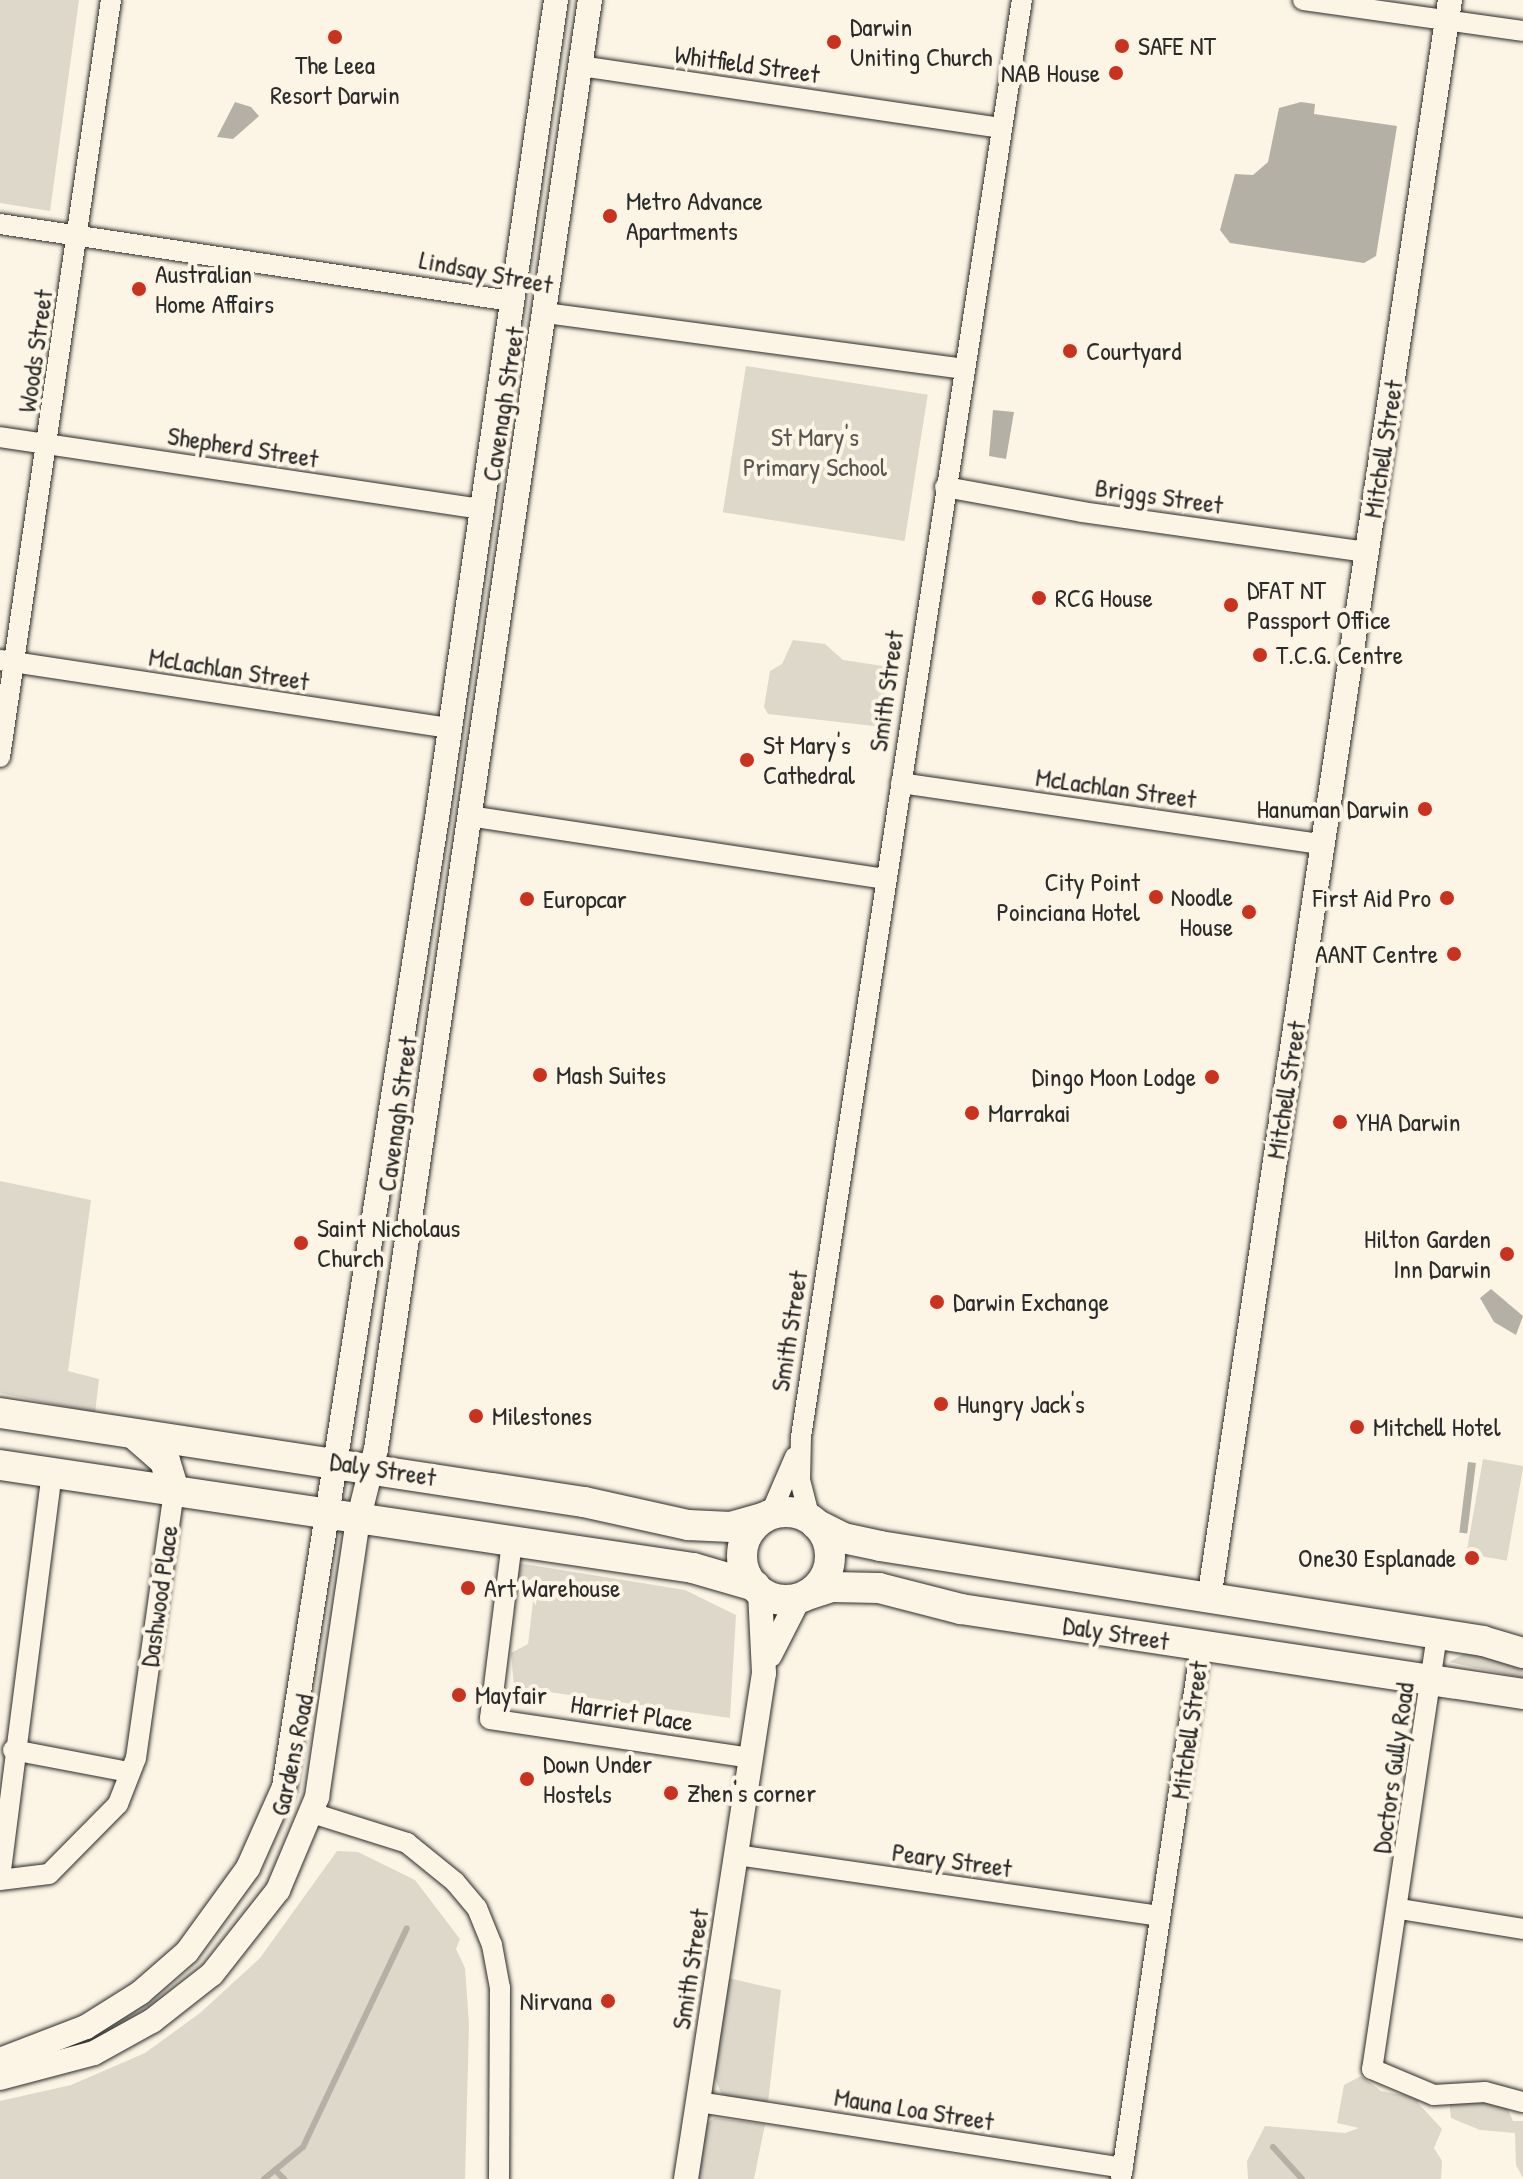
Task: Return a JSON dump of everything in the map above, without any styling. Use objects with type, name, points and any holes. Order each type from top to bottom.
[{"type":"main road","name":"Daly Street","points":[[0,1413],[334,1461],[584,1502],[688,1525],[731,1527],[766,1517]]},
{"type":"main road","points":[[52,1473],[60,1422]]},
{"type":"main road","name":"Dashwood Place","points":[[134,1434],[165,1461],[174,1491]]},
{"type":"main road","name":"Daly Street","points":[[0,1465],[358,1521],[693,1568],[757,1589]]},
{"type":"main road","points":[[786,1512],[813,1521],[827,1539],[831,1558],[825,1577],[803,1597],[775,1598],[757,1589],[744,1569],[743,1550],[766,1517],[786,1512]]},
{"type":"main road","name":"Daly Street","points":[[813,1521],[843,1538],[880,1546],[1437,1635],[1523,1653]]},
{"type":"main road","name":"Daly Street","points":[[803,1597],[832,1587],[879,1588],[961,1609],[1523,1694]]},
{"type":"main road","name":"Mitchell Street","points":[[1201,1645],[1209,1599]]},
{"type":"street","name":"Woods Street","points":[[0,757],[7,662],[48,444],[111,0]]},
{"type":"street","name":"Cavenagh Street","points":[[334,1461],[438,811],[479,509],[556,0]]},
{"type":"street","name":"Cavenagh Street","points":[[373,1468],[590,0]]},
{"type":"street","name":"Smith Street","points":[[813,1521],[800,1480],[801,1437],[962,369],[1022,0]]},
{"type":"street","points":[[1303,0],[1448,10],[1523,31]]},
{"type":"street","name":"Mitchell Street","points":[[1209,1599],[1448,10]]},
{"type":"street","points":[[546,65],[581,66]]},
{"type":"street","name":"Whitfield Street","points":[[581,66],[1000,128]]},
{"type":"street","name":"Lindsay Street","points":[[0,224],[511,301],[545,313],[962,369]]},
{"type":"street","name":"Shepherd Street","points":[[0,437],[479,509]]},
{"type":"street","name":"Briggs Street","points":[[945,487],[1367,552]]},
{"type":"street","name":"Cavenagh Street","points":[[479,509],[515,514]]},
{"type":"street","name":"McLachlan Street","points":[[7,662],[450,728]]},
{"type":"street","points":[[450,728],[481,734]]},
{"type":"street","name":"McLachlan Street","points":[[901,783],[1324,845]]},
{"type":"street","points":[[438,811],[886,879]]},
{"type":"street","points":[[363,1278],[401,1282]]},
{"type":"street","name":"Smith Street","points":[[766,1517],[801,1437]]},
{"type":"street","name":"Gardens Road","points":[[0,2060],[86,2027],[162,1975],[227,1902],[279,1804],[300,1690],[334,1461]]},
{"type":"street","name":"Gardens Road","points":[[0,2078],[94,2053],[152,2021],[193,1990],[256,1924],[292,1863],[312,1813],[358,1521],[373,1468]]},
{"type":"street","name":"Dashwood Place","points":[[52,1473],[13,1750],[0,1879],[49,1874],[115,1808],[136,1758],[174,1491]]},
{"type":"street","name":"Harriet Place","points":[[512,1542],[490,1719],[752,1758]]},
{"type":"street","name":"Smith Street","points":[[686,2179],[764,1673],[766,1632],[757,1589]]},
{"type":"street","name":"Smith Street","points":[[764,1673],[803,1597]]},
{"type":"street","name":"Doctors Gully Road","points":[[1437,1635],[1400,1909],[1372,2069],[1434,2095],[1485,2092],[1523,2102]]},
{"type":"street","name":"Mitchell Street","points":[[1122,2174],[1201,1645]]},
{"type":"street","points":[[300,1690],[333,1694]]},
{"type":"street","points":[[13,1750],[128,1772]]},
{"type":"street","points":[[279,1804],[407,1843],[455,1882],[477,1908],[492,1945],[500,1988],[499,2179]]},
{"type":"street","name":"Peary Street","points":[[737,1855],[1160,1916]]},
{"type":"street","points":[[1400,1909],[1523,1929]]},
{"type":"street","name":"Mauna Loa Street","points":[[698,2102],[1122,2174]]},
{"type":"green space","points":[[0,0],[79,0],[50,211],[0,203]]},
{"type":"green space","name":"St Mary's Primary School","points":[[746,366],[928,395],[905,541],[723,512]]},
{"type":"green space","points":[[793,640],[825,644],[843,660],[890,667],[881,720],[874,726],[768,714],[764,707],[770,671],[782,664]]},
{"type":"green space","points":[[0,1181],[91,1200],[68,1371],[99,1379],[95,1413],[0,1393]]},
{"type":"green space","points":[[1483,1459],[1523,1466],[1507,1561],[1466,1554]]},
{"type":"green space","points":[[512,1562],[685,1590],[736,1615],[730,1718],[514,1687],[511,1653],[528,1644],[536,1577],[513,1587]]},
{"type":"green space","points":[[1468,1652],[1523,1666],[1523,1678],[1449,1662]]},
{"type":"green space","points":[[337,1851],[358,1852],[415,1880],[460,1939],[456,1949],[465,1968],[469,2024],[465,2179],[0,2179],[0,2101],[71,2085],[145,2053],[200,2013],[260,1958]]},
{"type":"green space","points":[[728,1978],[781,1990],[768,2103],[733,2099],[721,2093],[714,2076]]},
{"type":"green space","points":[[1361,2076],[1381,2091],[1420,2098],[1418,2103],[1442,2129],[1434,2148],[1442,2161],[1441,2179],[1248,2179],[1247,2161],[1265,2126],[1345,2133],[1359,2128],[1337,2123],[1344,2085]]},
{"type":"green space","points":[[1449,2101],[1505,2103],[1513,2121],[1523,2121],[1523,2178],[1516,2165],[1515,2133],[1480,2130],[1451,2118]]},
{"type":"green space","points":[[714,2118],[765,2124],[754,2179],[698,2179],[706,2124]]},
{"type":"shaded area","points":[[235,102],[251,107],[259,116],[233,139],[217,137]]},
{"type":"shaded area","points":[[1301,102],[1315,104],[1314,114],[1397,126],[1376,256],[1364,263],[1230,243],[1220,230],[1235,174],[1253,175],[1268,162],[1279,108]]},
{"type":"shaded area","points":[[993,410],[1014,412],[1006,459],[989,456]]},
{"type":"shaded area","points":[[1491,1289],[1523,1316],[1516,1335],[1494,1322],[1480,1298]]},
{"type":"shaded area","points":[[1468,1462],[1476,1463],[1467,1533],[1459,1532]]},
{"type":"waterway","points":[[264,2179],[303,2147],[407,1928]]},
{"type":"waterway","points":[[1273,2147],[1302,2179]]},
{"type":"waterway","points":[[275,2170],[284,2179]]},
{"type":"place","name":"The Leea Resort Darwin","points":[[335,37]]},
{"type":"place","name":"Darwin Uniting Church","points":[[834,42]]},
{"type":"place","name":"SAFE NT","points":[[1122,46]]},
{"type":"place","name":"NAB House","points":[[1116,73]]},
{"type":"place","name":"Metro Advance Apartments","points":[[610,216]]},
{"type":"place","name":"Australian Home Affairs","points":[[139,289]]},
{"type":"place","name":"Courtyard","points":[[1070,351]]},
{"type":"place","name":"RCG House","points":[[1039,598]]},
{"type":"place","name":"DFAT NT Passport Office","points":[[1231,605]]},
{"type":"place","name":"T.C.G. Centre","points":[[1260,655]]},
{"type":"place","name":"St Mary's Cathedral","points":[[747,760]]},
{"type":"place","name":"Hanuman Darwin","points":[[1425,809]]},
{"type":"place","name":"City Point Poinciana Hotel","points":[[1156,897]]},
{"type":"place","name":"First Aid Pro","points":[[1447,898]]},
{"type":"place","name":"Europcar","points":[[527,899]]},
{"type":"place","name":"Noodle House","points":[[1249,912]]},
{"type":"place","name":"AANT Centre","points":[[1454,954]]},
{"type":"place","name":"Mash Suites","points":[[540,1075]]},
{"type":"place","name":"Dingo Moon Lodge","points":[[1212,1077]]},
{"type":"place","name":"Marrakai","points":[[972,1113]]},
{"type":"place","name":"YHA Darwin","points":[[1340,1122]]},
{"type":"place","name":"Saint Nicholaus Church","points":[[301,1243]]},
{"type":"place","name":"Hilton Garden Inn Darwin","points":[[1507,1254]]},
{"type":"place","name":"Darwin Exchange","points":[[937,1302]]},
{"type":"place","name":"Hungry Jack's","points":[[941,1404]]},
{"type":"place","name":"Milestones","points":[[476,1416]]},
{"type":"place","name":"Mitchell Hotel","points":[[1357,1427]]},
{"type":"place","name":"One30 Esplanade","points":[[1472,1558]]},
{"type":"place","name":"Art Warehouse","points":[[468,1588]]},
{"type":"place","name":"Mayfair","points":[[459,1695]]},
{"type":"place","name":"Down Under Hostels","points":[[527,1779]]},
{"type":"place","name":"Zhen's corner","points":[[671,1793]]},
{"type":"place","name":"Nirvana","points":[[608,2001]]}]
